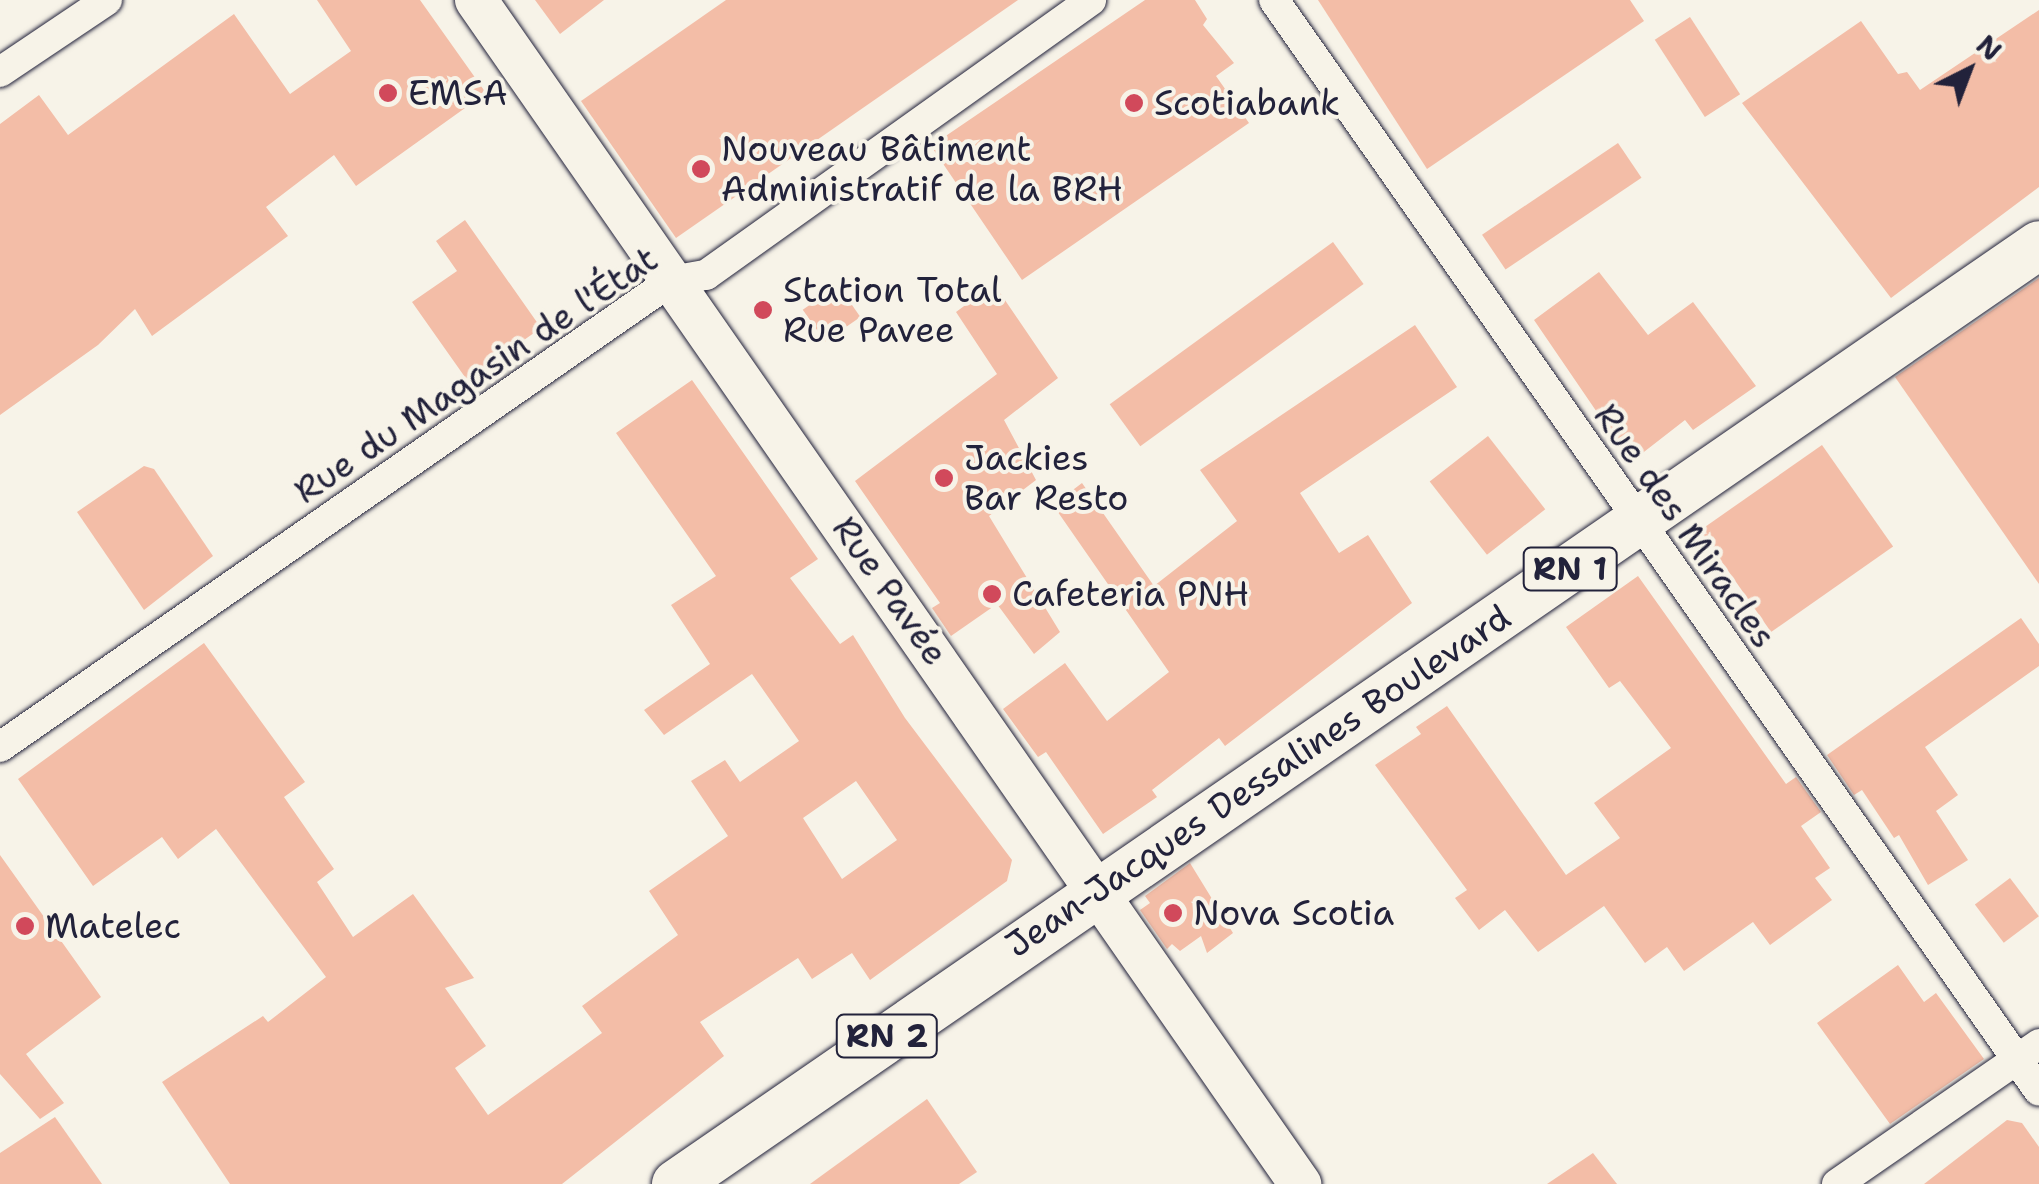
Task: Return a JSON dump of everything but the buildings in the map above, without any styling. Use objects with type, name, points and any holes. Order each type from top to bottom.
[{"type":"main road","name":"Rue Pavée","points":[[476,0],[1099,888],[1300,1184]]},
{"type":"main road","name":"Jean-Jacques Dessalines Boulevard","points":[[676,1184],[1099,888],[1637,524],[2039,245]]},
{"type":"street","points":[[0,72],[107,0]]},
{"type":"street","name":"Rue du Magasin de l'État","points":[[0,747],[671,281],[706,275],[1092,0]]},
{"type":"street","name":"Rue des Miracles","points":[[1274,0],[1637,524],[2028,1052],[2039,1091]]},
{"type":"street","points":[[1837,1184],[2028,1052]]},
{"type":"place","name":"EMSA","points":[[388,93]]},
{"type":"place","name":"Scotiabank","points":[[1134,103]]},
{"type":"place","name":"Nouveau Bâtiment Administratif de la BRH","points":[[701,169]]},
{"type":"place","name":"Station Total Rue Pavee","points":[[763,310]]},
{"type":"place","name":"Jackies Bar Resto","points":[[944,478]]},
{"type":"place","name":"Cafeteria PNH","points":[[992,594]]},
{"type":"place","name":"Nova Scotia","points":[[1173,913]]},
{"type":"place","name":"Matelec","points":[[25,926]]}]
